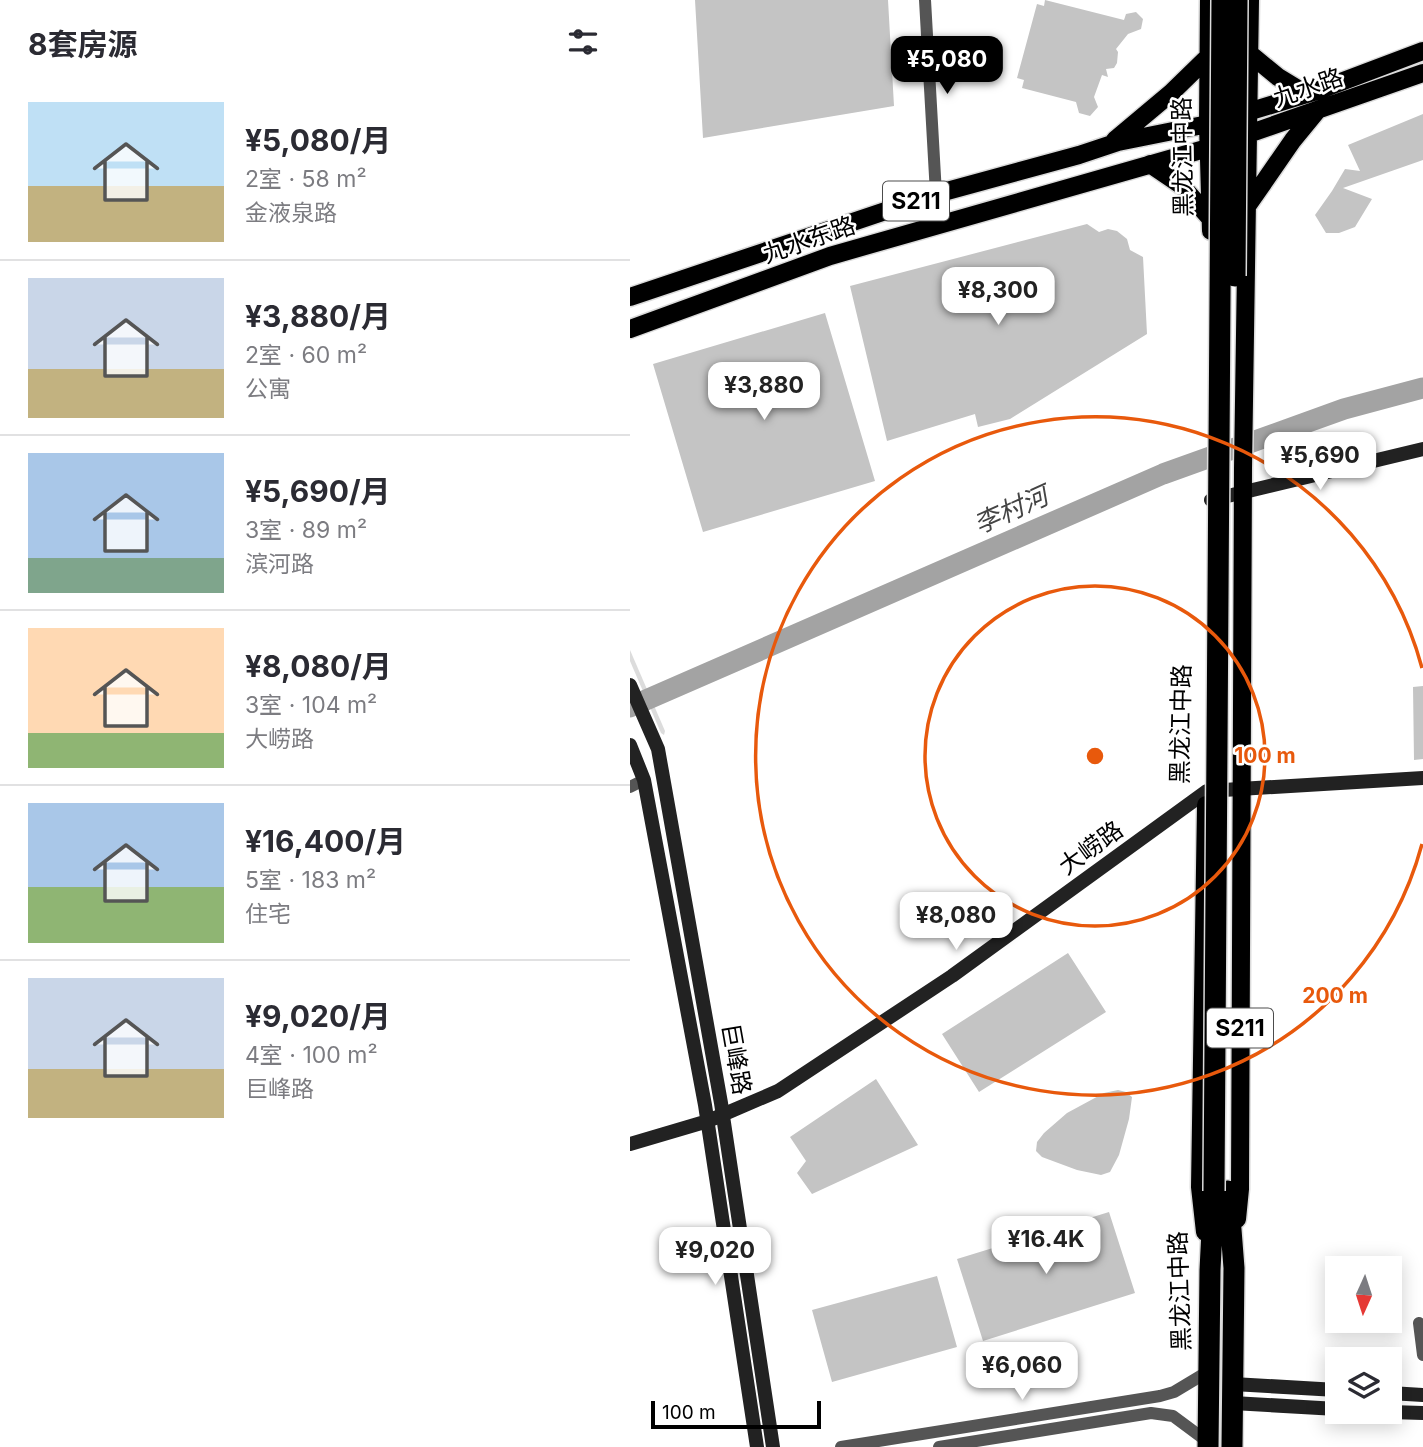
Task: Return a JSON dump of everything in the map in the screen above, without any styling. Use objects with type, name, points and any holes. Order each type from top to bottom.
[{"type":"highway","name":"黑龙江中路","points":[[1221,1191],[1222,0]]},
{"type":"highway","name":"黑龙江中路","points":[[1221,1191],[1237,0]]},
{"type":"highway","points":[[1221,1191],[1234,1268]]},
{"type":"highway","points":[[1210,1270],[1221,1191]]},
{"type":"highway","name":"S211","points":[[1232,1447],[1234,1268]]},
{"type":"highway","name":"黑龙江中路","points":[[1208,1444],[1210,1270]]},
{"type":"main road","name":"黑龙江中路","points":[[1209,0],[1211,348],[1200,1187],[1210,1270]]},
{"type":"main road","points":[[1250,0],[1250,111]]},
{"type":"main road","name":"九水路","points":[[1208,124],[1306,94],[1423,51]]},
{"type":"main road","points":[[1250,54],[1278,77],[1306,94]]},
{"type":"main road","points":[[1107,146],[1150,112],[1209,56]]},
{"type":"main road","name":"九水路","points":[[1208,148],[1423,73]]},
{"type":"main road","name":"S211","points":[[1234,1268],[1240,1189],[1243,468],[1250,111]]},
{"type":"main road","points":[[1248,206],[1293,140],[1316,112]]},
{"type":"main road","name":"九水东路","points":[[630,297],[936,194],[1107,146],[1175,129],[1208,124]]},
{"type":"main road","name":"九水东路","points":[[630,329],[830,256],[1208,148]]},
{"type":"main road","points":[[1150,164],[1181,186],[1210,218]]},
{"type":"street","points":[[925,0],[936,194]]},
{"type":"street","points":[[1209,500],[1423,449]]},
{"type":"street","name":"巨峰路","points":[[630,685],[657,748],[723,1115],[773,1447]]},
{"type":"street","name":"巨峰路","points":[[630,744],[644,780],[708,1121],[757,1447]]},
{"type":"street","points":[[1206,791],[1423,778]]},
{"type":"street","points":[[630,787],[644,780]]},
{"type":"street","name":"大崂路","points":[[630,1144],[708,1121],[778,1091],[952,976],[1206,791]]},
{"type":"street","points":[[1419,1323],[1423,1355]]},
{"type":"street","points":[[841,1447],[1160,1396],[1174,1392],[1209,1371]]},
{"type":"street","points":[[1233,1394],[1325,1390]]},
{"type":"street","points":[[1233,1394],[1325,1407]]},
{"type":"street","points":[[1402,1394],[1423,1395]]},
{"type":"street","points":[[1402,1412],[1423,1413]]},
{"type":"street","points":[[939,1447],[1151,1413],[1173,1416],[1208,1444]]},
{"type":"shaded area","points":[[630,650],[665,731],[664,735],[630,661]]},
{"type":"building","points":[[695,0],[888,0],[894,106],[703,138]]},
{"type":"building","points":[[1045,0],[1124,20],[1126,14],[1136,12],[1143,19],[1141,29],[1128,34],[1116,49],[1117,63],[1114,68],[1106,69],[1108,77],[1102,75],[1094,97],[1098,107],[1090,116],[1079,113],[1076,102],[1022,88],[1024,80],[1017,78],[1037,4],[1044,6]]},
{"type":"building","points":[[1423,114],[1423,160],[1343,188],[1372,199],[1355,227],[1339,233],[1326,233],[1315,215],[1345,169],[1360,171],[1348,145]]},
{"type":"building","points":[[1087,224],[1099,232],[1108,229],[1117,231],[1127,239],[1130,250],[1143,257],[1147,334],[1010,419],[978,427],[975,414],[887,441],[850,286]]},
{"type":"building","points":[[825,313],[875,481],[703,532],[653,364]]},
{"type":"building","points":[[1423,686],[1423,759],[1414,760],[1413,687]]},
{"type":"building","points":[[1068,953],[1106,1012],[979,1092],[942,1034]]},
{"type":"building","points":[[876,1079],[918,1145],[812,1194],[797,1173],[806,1161],[790,1137]]},
{"type":"building","points":[[1118,1090],[1132,1097],[1119,1155],[1110,1172],[1101,1175],[1077,1170],[1042,1157],[1036,1151],[1037,1142],[1044,1133],[1067,1113],[1104,1093]]},
{"type":"building","points":[[1109,1212],[1135,1293],[983,1341],[957,1259]]},
{"type":"building","points":[[937,1276],[957,1347],[832,1382],[812,1310]]},
{"type":"waterway","name":"李村河","points":[[630,707],[1163,474],[1344,409],[1423,388]]}]
